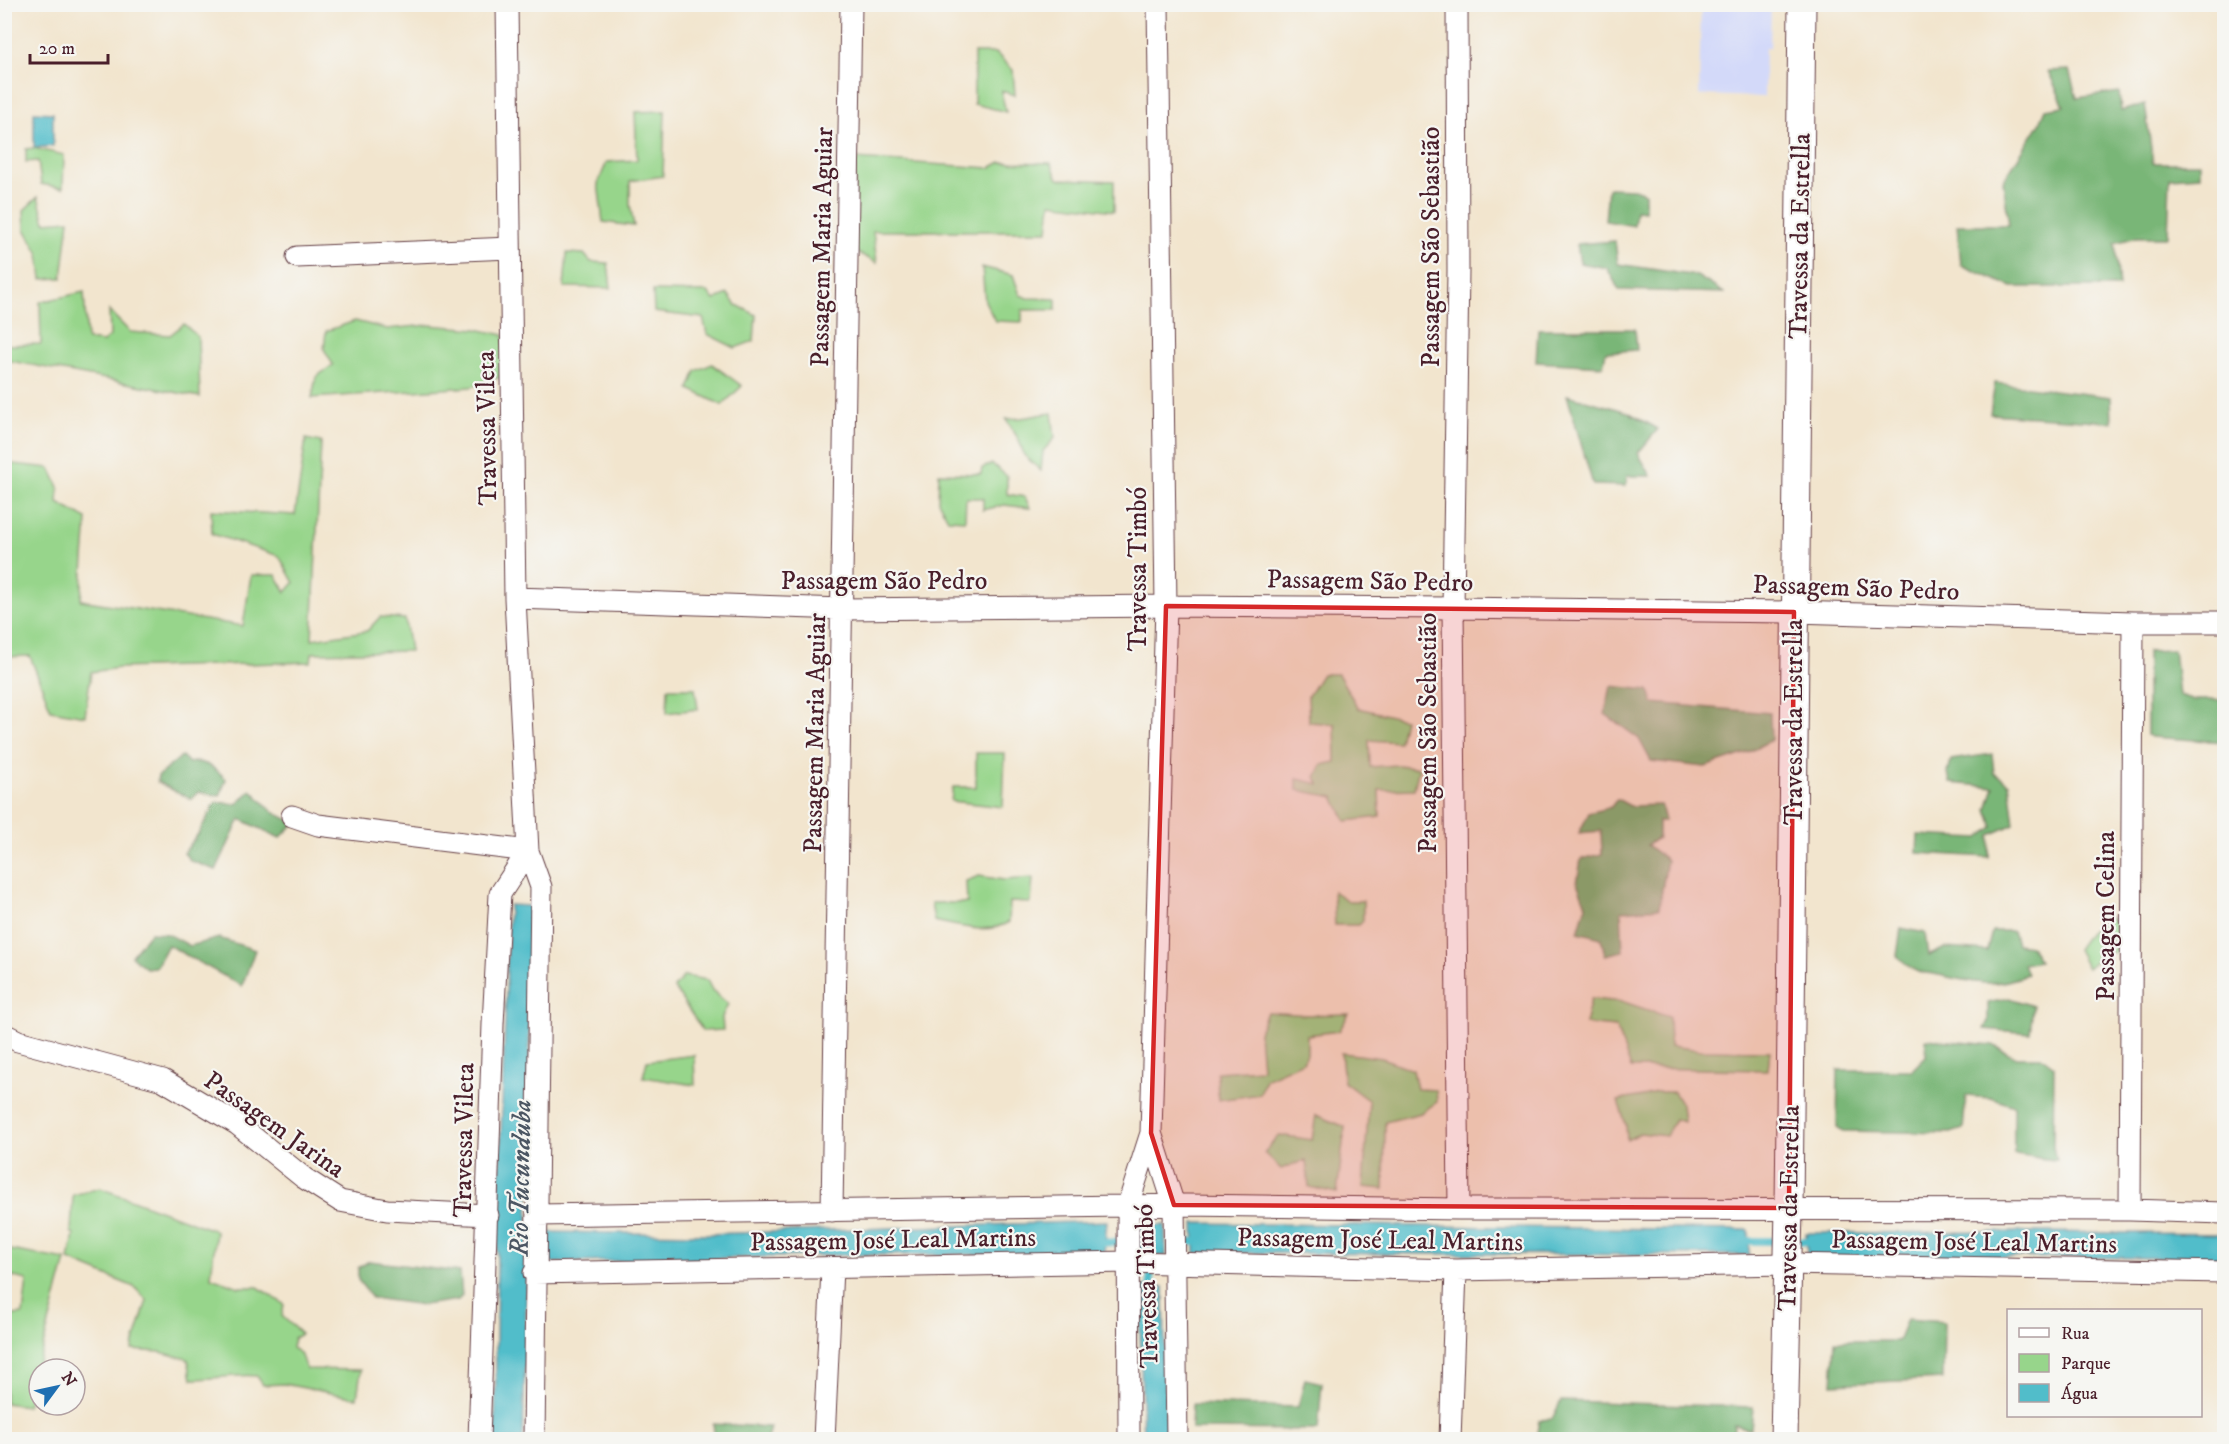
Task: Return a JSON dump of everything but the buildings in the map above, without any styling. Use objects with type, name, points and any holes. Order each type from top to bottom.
[{"type":"street","name":"Travessa Vileta","points":[[507,4],[514,598],[528,851],[541,887],[537,1215],[534,1273],[534,1440]]},
{"type":"street","name":"Passagem Maria Aguiar","points":[[832,1211],[851,4]]},
{"type":"street","name":"Travessa Timbó","points":[[1129,1440],[1132,1260],[1128,1213],[1151,1134],[1166,606],[1158,4]]},
{"type":"street","name":"Passagem São Sebastião","points":[[1457,4],[1458,271],[1453,608],[1459,1209]]},
{"type":"street","name":"Travessa da Estrella","points":[[1784,1440],[1786,1263],[1789,1208],[1802,4]]},
{"type":"street","points":[[297,257],[510,248]]},
{"type":"street","name":"Passagem São Pedro","points":[[514,598],[843,609],[1166,606],[1453,608],[1794,612],[2133,622],[2224,622]]},
{"type":"street","name":"Passagem Celina","points":[[2130,1210],[2133,622]]},
{"type":"street","points":[[292,816],[318,825],[528,851]]},
{"type":"street","name":"Travessa Vileta","points":[[479,1440],[493,1024],[500,894],[528,851]]},
{"type":"street","name":"Passagem Jarina","points":[[4,1034],[18,1041],[163,1080],[237,1124],[304,1178],[340,1201],[387,1210],[488,1215]]},
{"type":"street","name":"Travessa Timbó","points":[[1151,1134],[1174,1214],[1177,1440]]},
{"type":"street","name":"Passagem José Leal Martins","points":[[537,1215],[832,1211],[1174,1214],[1459,1209],[1789,1208],[2130,1210],[2224,1213]]},
{"type":"street","name":"Passagem José Leal Martins","points":[[534,1273],[1132,1260],[1456,1270],[1786,1263],[2224,1272]]},
{"type":"street","points":[[824,1440],[832,1268]]},
{"type":"street","points":[[1450,1440],[1456,1270]]},
{"type":"highlighted area","points":[[1166,606],[1794,612],[1789,1208],[1174,1205],[1151,1133]]},
{"type":"shaded area","points":[[1701,5],[1771,5],[1770,49],[1765,47],[1764,97],[1699,95]]},
{"type":"green space","points":[[974,53],[996,53],[1013,70],[1015,95],[1001,91],[1006,112],[974,104]]},
{"type":"green space","points":[[2069,70],[2077,98],[2119,92],[2121,111],[2145,104],[2153,163],[2200,163],[2200,176],[2170,178],[2168,237],[2137,237],[2115,243],[2119,287],[2012,287],[1961,265],[1957,225],[2009,225],[2003,181],[2039,125],[2046,109],[2064,106],[2048,71]]},
{"type":"green space","points":[[665,111],[663,176],[630,181],[630,205],[634,226],[603,222],[598,183],[607,162],[637,160],[635,112]]},
{"type":"green space","points":[[34,148],[64,155],[63,188],[41,184],[38,161],[26,162],[26,149]]},
{"type":"green space","points":[[855,159],[990,168],[1001,162],[1051,163],[1058,179],[1114,181],[1114,211],[1051,203],[1048,231],[873,231],[877,263],[854,251]]},
{"type":"green space","points":[[1608,188],[1634,189],[1645,193],[1645,211],[1636,210],[1634,226],[1605,221]]},
{"type":"green space","points":[[38,197],[45,222],[69,220],[62,278],[42,279],[39,254],[25,229],[24,210]]},
{"type":"green space","points":[[1615,241],[1618,264],[1697,276],[1724,293],[1619,290],[1607,268],[1580,263],[1577,244]]},
{"type":"green space","points":[[567,253],[584,254],[591,262],[608,263],[611,288],[564,287]]},
{"type":"green space","points":[[982,267],[1013,275],[1020,295],[1028,298],[1056,299],[1056,310],[1022,310],[1022,322],[995,321],[985,301]]},
{"type":"green space","points":[[653,291],[708,292],[714,300],[728,294],[735,304],[756,315],[754,341],[735,348],[707,334],[703,318],[654,312]]},
{"type":"green space","points":[[84,292],[87,340],[103,342],[110,336],[109,311],[130,332],[170,335],[184,324],[198,337],[200,397],[5,360],[5,345],[41,344],[40,302]]},
{"type":"green space","points":[[355,321],[387,329],[429,325],[476,329],[504,335],[504,376],[471,387],[312,398],[316,377],[333,365],[324,349],[326,331]]},
{"type":"green space","points":[[1538,329],[1635,329],[1637,350],[1606,352],[1603,366],[1536,362]]},
{"type":"green space","points":[[712,364],[742,386],[722,405],[689,389],[696,371]]},
{"type":"green space","points":[[1995,383],[2111,397],[2112,422],[1990,414]]},
{"type":"green space","points":[[1567,395],[1628,412],[1658,429],[1638,453],[1651,476],[1627,476],[1626,486],[1593,485]]},
{"type":"green space","points":[[1052,413],[1055,438],[1043,451],[1041,471],[1024,455],[1019,440],[1006,419]]},
{"type":"green space","points":[[306,439],[321,442],[312,639],[367,631],[380,617],[405,619],[410,651],[312,653],[311,662],[119,668],[91,672],[85,716],[51,710],[30,656],[5,657],[5,463],[50,468],[59,487],[58,503],[87,519],[81,600],[243,626],[251,575],[276,575],[286,592],[294,583],[279,556],[212,534],[211,510],[295,515]]},
{"type":"green space","points":[[992,464],[1007,476],[1007,494],[1025,497],[1030,508],[1004,505],[983,510],[983,498],[966,498],[965,520],[948,519],[938,501],[939,473],[981,474],[982,468]]},
{"type":"green space","points":[[2174,650],[2179,695],[2194,700],[2224,700],[2224,742],[2147,735],[2147,651]]},
{"type":"green space","points":[[1322,674],[1338,674],[1358,708],[1404,719],[1399,742],[1369,740],[1370,767],[1398,765],[1419,768],[1414,789],[1379,790],[1380,817],[1346,821],[1334,797],[1297,790],[1297,779],[1319,784],[1316,777],[1322,765],[1336,762],[1335,724],[1309,722],[1308,696]]},
{"type":"green space","points":[[1611,686],[1649,690],[1653,703],[1770,713],[1771,740],[1747,753],[1705,767],[1651,761],[1639,739],[1605,714]]},
{"type":"green space","points":[[668,688],[695,688],[698,709],[667,713]]},
{"type":"green space","points":[[976,753],[1005,753],[1003,807],[951,801],[953,787],[976,787]]},
{"type":"green space","points":[[1992,754],[1994,773],[2009,783],[2014,824],[1990,835],[1989,857],[1917,853],[1918,835],[1979,838],[1993,827],[1987,809],[1994,787],[1950,783],[1948,773],[1951,760]]},
{"type":"green space","points":[[182,756],[189,763],[200,762],[209,766],[226,779],[220,796],[198,792],[191,799],[157,782],[158,776]]},
{"type":"green space","points":[[251,790],[273,812],[295,823],[280,838],[240,819],[216,870],[191,861],[184,853],[216,802],[237,804]]},
{"type":"green space","points":[[1617,799],[1630,806],[1661,805],[1665,821],[1658,821],[1658,838],[1647,845],[1667,860],[1659,908],[1621,911],[1623,951],[1605,955],[1601,938],[1578,932],[1586,905],[1577,883],[1581,859],[1602,854],[1601,831],[1579,833],[1589,813],[1611,807]]},
{"type":"green space","points":[[979,876],[1004,880],[1033,878],[1031,903],[1010,902],[1009,922],[992,928],[963,927],[934,921],[931,903],[967,903],[966,881]]},
{"type":"green space","points":[[1333,891],[1348,901],[1363,901],[1363,921],[1359,925],[1335,925]]},
{"type":"green space","points":[[2109,917],[2124,926],[2120,952],[2105,953],[2087,968],[2077,949],[2089,932]]},
{"type":"green space","points":[[1901,928],[1925,933],[1928,956],[1945,948],[1987,951],[1992,931],[2013,931],[2017,944],[2030,946],[2040,961],[2023,964],[2027,974],[2004,982],[1981,983],[1920,972],[1911,968],[1897,956]]},
{"type":"green space","points":[[150,933],[168,934],[190,946],[219,938],[255,950],[242,986],[168,945],[156,967],[146,968],[131,956]]},
{"type":"green space","points":[[684,976],[707,980],[712,990],[728,1004],[722,1017],[723,1030],[703,1031],[674,988]]},
{"type":"green space","points":[[2009,998],[2033,1006],[2030,1033],[1984,1029],[1988,1021],[1988,1003]]},
{"type":"green space","points":[[1591,999],[1624,1002],[1669,1017],[1670,1046],[1700,1050],[1770,1051],[1768,1070],[1631,1068],[1616,1027],[1585,1024]]},
{"type":"green space","points":[[1267,1012],[1308,1015],[1349,1014],[1339,1031],[1307,1035],[1307,1054],[1303,1062],[1265,1079],[1260,1094],[1218,1100],[1217,1072],[1262,1069],[1259,1032]]},
{"type":"green space","points":[[1926,1039],[1993,1045],[2016,1057],[2042,1057],[2054,1066],[2053,1147],[2056,1160],[2014,1154],[2014,1106],[1991,1098],[1966,1096],[1963,1129],[1951,1133],[1843,1131],[1837,1128],[1838,1070],[1912,1070],[1926,1056]]},
{"type":"green space","points":[[1341,1053],[1382,1058],[1413,1070],[1417,1089],[1436,1090],[1437,1102],[1421,1113],[1385,1122],[1384,1189],[1363,1187],[1369,1101],[1344,1082]]},
{"type":"green space","points":[[694,1055],[695,1085],[643,1077],[647,1061]]},
{"type":"green space","points":[[1655,1092],[1674,1092],[1682,1105],[1684,1122],[1675,1119],[1666,1136],[1640,1133],[1627,1140],[1626,1125],[1618,1101]]},
{"type":"green space","points":[[1316,1115],[1345,1127],[1337,1193],[1309,1187],[1306,1160],[1281,1169],[1264,1153],[1279,1135],[1312,1140]]},
{"type":"green space","points":[[100,1188],[216,1231],[211,1277],[239,1287],[258,1287],[284,1304],[282,1316],[301,1334],[294,1338],[292,1348],[300,1353],[306,1369],[361,1370],[357,1398],[284,1384],[263,1385],[257,1376],[192,1379],[188,1359],[160,1352],[132,1350],[147,1300],[134,1287],[69,1260],[74,1235],[71,1232],[73,1195]]},
{"type":"green space","points":[[5,1249],[66,1260],[40,1357],[27,1357],[27,1406],[5,1403],[5,1316],[23,1314],[27,1280],[5,1275]]},
{"type":"green space","points":[[369,1261],[460,1272],[462,1296],[458,1300],[423,1305],[372,1298],[358,1280],[358,1268]]},
{"type":"green space","points":[[1907,1319],[1944,1322],[1943,1379],[1832,1384],[1835,1341],[1898,1341]]},
{"type":"green space","points":[[1305,1379],[1322,1383],[1318,1430],[1191,1429],[1192,1404],[1298,1407]]},
{"type":"green space","points":[[1561,1401],[1753,1407],[1751,1429],[1734,1425],[1733,1440],[1536,1439],[1539,1420],[1552,1419]]},
{"type":"green space","points":[[713,1424],[770,1427],[767,1439],[715,1439]]},
{"type":"water","points":[[34,112],[53,113],[53,146],[34,148]]},
{"type":"water","name":"Rio Tucunduba","points":[[509,905],[530,906],[529,1183],[523,1439],[495,1440],[497,1249]]},
{"type":"water","points":[[1107,1221],[1104,1254],[846,1255],[545,1263],[544,1232],[707,1234]]},
{"type":"water","points":[[1194,1223],[1749,1230],[1749,1255],[1195,1253]]},
{"type":"water","points":[[1165,1225],[1166,1256],[1131,1255],[1131,1226]]},
{"type":"water","points":[[1806,1233],[2224,1234],[2224,1258],[1807,1257]]},
{"type":"water","points":[[1139,1286],[1164,1287],[1166,1439],[1143,1439]]},
{"type":"waterway","points":[[1740,1241],[1815,1241]]},
{"type":"waterway","points":[[1095,1242],[1128,1243]]},
{"type":"waterway","points":[[1176,1242],[1203,1242]]},
{"type":"waterway","points":[[1150,1263],[1151,1296]]}]
